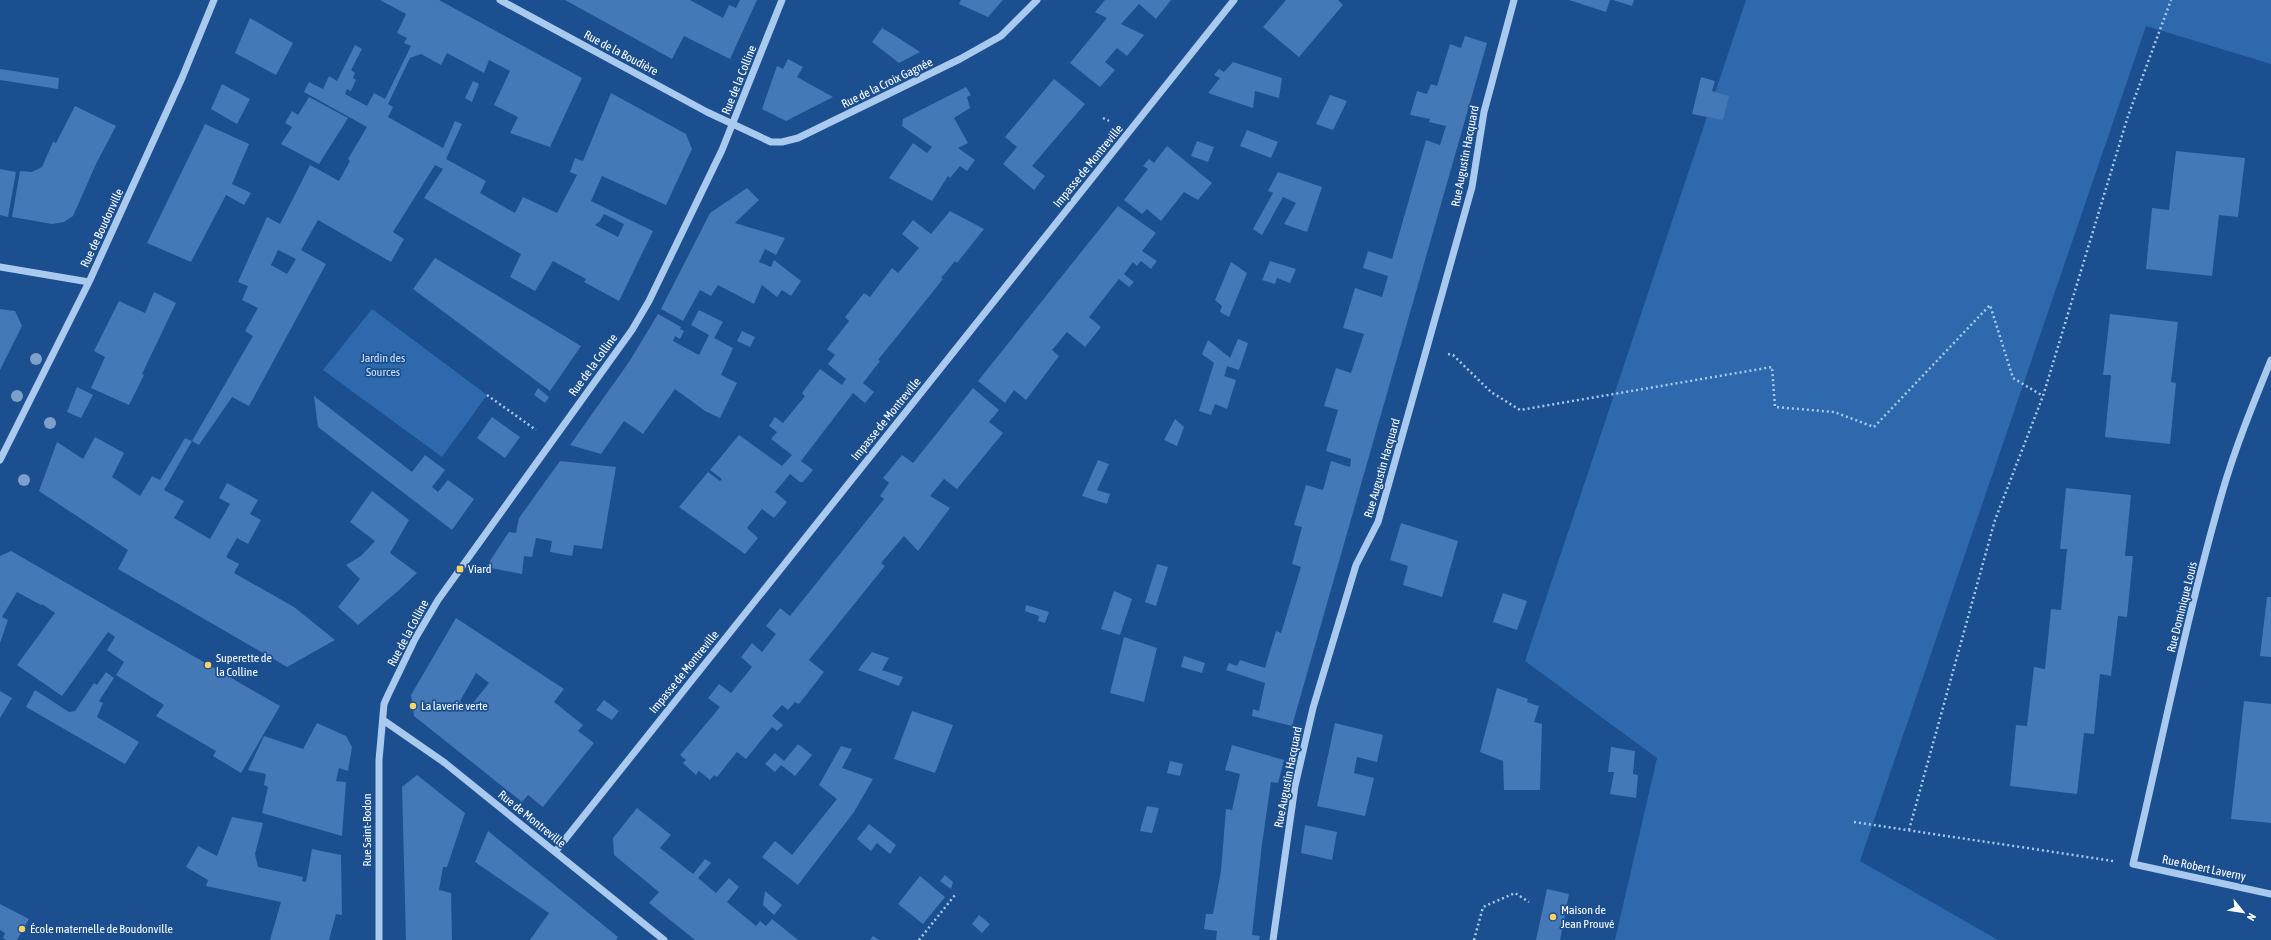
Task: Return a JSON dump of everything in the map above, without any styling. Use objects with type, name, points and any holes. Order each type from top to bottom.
[{"type":"street","name":"Rue de Boudonville","points":[[0,460],[89,282],[214,0]]},
{"type":"street","name":"Rue de la Boudière","points":[[500,0],[707,112],[733,123]]},
{"type":"street","name":"Rue de la Colline","points":[[383,720],[388,695],[415,639],[438,600],[632,330],[649,300],[733,123],[782,0]]},
{"type":"street","name":"Rue de la Croix Gagnée","points":[[733,123],[771,142],[782,142],[798,138],[960,59],[1001,36],[1037,0]]},
{"type":"street","name":"Impasse de Montreville","points":[[555,852],[1234,0]]},
{"type":"street","name":"Rue Augustin Hacquard","points":[[1273,940],[1295,786],[1314,708],[1356,565],[1378,522],[1472,187],[1484,112],[1514,0]]},
{"type":"street","points":[[0,267],[89,282]]},
{"type":"street","name":"Rue Dominique Louis","points":[[2133,864],[2198,586],[2222,492],[2248,416],[2271,360]]},
{"type":"street","name":"Rue de Montreville","points":[[383,720],[445,763],[664,940]]},
{"type":"street","name":"Rue Saint-Bodon","points":[[379,940],[377,831],[379,760],[383,720]]},
{"type":"street","name":"Rue Robert Laverny","points":[[2133,864],[2271,894]]},
{"type":"path","points":[[1909,830],[1995,520],[2043,396],[2128,116],[2171,0]]},
{"type":"path","points":[[1452,355],[1491,392],[1520,410],[1772,367],[1775,406],[1834,412],[1874,427],[1990,305],[2013,378],[2043,396]]},
{"type":"path","points":[[487,395],[552,442]]},
{"type":"path","points":[[1854,822],[2133,864]]},
{"type":"path","points":[[1474,940],[1483,908],[1515,892],[1529,902]]},
{"type":"path","points":[[919,940],[955,895]]},
{"type":"green space","points":[[1746,0],[2271,0],[2271,64],[2146,26],[1860,861],[1998,940],[1615,940],[1657,758],[1525,661]]},
{"type":"green space","name":"Jardin des Sources","points":[[372,309],[487,395],[442,457],[323,370]]},
{"type":"building","points":[[380,0],[439,0],[582,78],[550,147],[510,133],[518,117],[494,105],[510,71],[489,60],[484,73],[447,53],[441,65],[421,54],[410,58],[388,104],[393,107],[388,117],[443,148],[455,121],[462,124],[446,159],[486,181],[480,193],[515,213],[523,197],[557,213],[577,175],[570,172],[575,158],[583,161],[611,93],[686,134],[692,149],[666,205],[602,176],[591,201],[653,231],[619,301],[584,282],[586,279],[553,261],[535,291],[510,277],[521,254],[424,198],[443,169],[435,165],[393,232],[404,239],[391,262],[318,220],[301,250],[326,264],[249,406],[232,397],[199,445],[192,441],[253,336],[245,331],[258,308],[242,300],[248,286],[238,282],[267,217],[280,224],[310,165],[339,181],[350,161],[348,159],[367,127],[304,92],[309,82],[323,89],[329,76],[337,81],[355,45],[362,49],[351,70],[355,73],[353,78],[356,80],[351,91],[347,89],[345,94],[367,106],[374,93],[385,99],[411,46],[404,43],[407,38],[397,33],[406,14]],"holes":[[[604,214],[624,224],[618,237],[595,225],[600,221]],[[278,250],[296,259],[287,274],[271,265]]]},
{"type":"building","points":[[565,0],[690,0],[723,18],[729,5],[736,8],[740,0],[757,0],[730,59],[684,36],[672,59]]},
{"type":"building","points":[[961,0],[1003,0],[988,17],[959,4]]},
{"type":"building","points":[[1105,0],[1171,0],[1156,19],[1139,4],[1121,24],[1144,35],[1127,56],[1117,48],[1105,62],[1115,70],[1100,87],[1070,63],[1107,18],[1095,12]]},
{"type":"building","points":[[1286,0],[1338,0],[1343,5],[1299,57],[1263,27]]},
{"type":"building","points":[[1569,0],[1610,0],[1606,12]]},
{"type":"building","points":[[1613,0],[1634,0],[1632,6]]},
{"type":"building","points":[[250,18],[293,43],[276,75],[235,53]]},
{"type":"building","points":[[882,28],[920,52],[899,63],[872,42]]},
{"type":"building","points":[[1465,36],[1487,43],[1292,726],[1252,716],[1253,709],[1259,711],[1265,683],[1226,670],[1229,663],[1237,666],[1240,660],[1265,668],[1276,631],[1281,633],[1301,567],[1292,564],[1302,527],[1294,525],[1306,485],[1323,490],[1331,461],[1350,467],[1351,459],[1326,451],[1338,410],[1324,406],[1336,368],[1351,373],[1364,334],[1343,328],[1355,288],[1382,297],[1388,276],[1363,268],[1368,251],[1392,259],[1426,140],[1440,145],[1446,126],[1429,122],[1430,119],[1410,115],[1417,91],[1427,94],[1431,84],[1437,86],[1450,44],[1461,48]]},
{"type":"building","points":[[788,59],[803,67],[797,77],[833,97],[786,121],[762,109],[777,66],[783,69]]},
{"type":"building","points":[[1233,62],[1282,78],[1279,98],[1255,91],[1253,108],[1208,93],[1220,78],[1214,75],[1219,69],[1224,72]]},
{"type":"building","points":[[0,69],[59,78],[58,89],[0,80]]},
{"type":"building","points":[[1701,77],[1715,81],[1712,91],[1729,96],[1723,120],[1692,114]]},
{"type":"building","points":[[1054,79],[1085,104],[1032,166],[1045,176],[1034,190],[1003,164],[1017,147],[1005,137]]},
{"type":"building","points":[[473,81],[479,84],[472,102],[465,98]]},
{"type":"building","points":[[222,84],[250,99],[237,124],[211,109]]},
{"type":"building","points":[[966,87],[971,95],[967,97],[970,108],[954,118],[968,143],[958,148],[975,160],[967,171],[960,166],[950,178],[948,176],[932,201],[889,178],[913,143],[927,153],[932,147],[902,126],[903,119]]},
{"type":"building","points":[[1330,95],[1347,101],[1333,130],[1316,124]]},
{"type":"building","points":[[309,97],[348,118],[319,164],[281,144],[292,127],[285,123],[292,111],[298,115]]},
{"type":"building","points":[[75,106],[116,126],[96,164],[73,216],[64,222],[52,224],[12,217],[20,171],[32,172],[42,167],[53,142],[56,143]]},
{"type":"building","points":[[205,124],[249,144],[232,184],[251,193],[244,205],[226,195],[191,262],[147,243]]},
{"type":"building","points":[[1247,130],[1278,142],[1271,158],[1240,146]]},
{"type":"building","points":[[1197,141],[1214,147],[1208,162],[1191,156]]},
{"type":"building","points":[[1167,146],[1212,183],[1198,200],[1184,192],[1161,221],[1147,209],[1142,214],[1124,200],[1148,169],[1143,166],[1149,159],[1154,163]]},
{"type":"building","points":[[2176,151],[2245,158],[2238,217],[2219,215],[2212,276],[2146,269],[2152,208],[2169,210]]},
{"type":"building","points":[[0,169],[16,172],[8,217],[0,215]]},
{"type":"building","points":[[1278,172],[1322,187],[1307,232],[1284,224],[1296,203],[1283,197],[1262,235],[1253,229],[1273,193],[1268,191]]},
{"type":"building","points":[[747,188],[759,200],[735,223],[785,238],[776,255],[765,249],[759,262],[771,267],[774,260],[801,281],[791,296],[782,290],[777,297],[762,285],[754,304],[718,285],[711,296],[700,290],[683,321],[661,309],[710,213]]},
{"type":"building","points":[[1118,206],[1156,233],[1142,251],[1157,261],[1151,269],[1141,261],[1137,266],[1133,262],[1124,274],[1134,282],[1129,287],[1119,279],[1089,317],[1101,327],[1085,347],[1067,332],[1052,350],[1059,356],[1026,400],[1014,390],[1005,403],[978,381]]},
{"type":"building","points":[[950,211],[984,229],[957,263],[955,261],[941,278],[943,279],[878,360],[880,361],[863,383],[874,392],[865,403],[853,393],[801,461],[813,470],[803,482],[800,482],[790,474],[775,492],[787,502],[774,518],[762,509],[747,528],[758,538],[745,554],[679,507],[708,472],[720,481],[722,479],[710,470],[739,435],[782,466],[792,455],[771,439],[777,432],[769,426],[775,417],[783,423],[805,396],[802,393],[820,369],[842,385],[846,379],[828,364],[835,355],[827,349],[849,321],[845,317],[864,293],[870,297],[892,268],[898,273],[919,248],[902,234],[913,220],[931,234]]},
{"type":"building","points":[[435,258],[581,346],[550,391],[413,289]]},
{"type":"building","points":[[1270,261],[1296,269],[1290,283],[1277,278],[1275,284],[1262,280]]},
{"type":"building","points":[[1231,262],[1247,273],[1229,317],[1220,312],[1222,306],[1215,300]]},
{"type":"building","points":[[154,292],[176,303],[129,405],[91,388],[105,357],[94,351],[119,301],[145,313]]},
{"type":"building","points":[[0,309],[15,311],[22,326],[0,370]]},
{"type":"building","points":[[699,310],[723,322],[714,338],[733,348],[721,375],[737,383],[720,418],[705,411],[675,389],[643,434],[624,421],[601,454],[570,445],[629,362],[658,314],[681,327],[680,329],[684,331],[680,339],[675,336],[673,341],[699,355],[709,335],[691,325]]},
{"type":"building","points":[[2110,314],[2178,322],[2171,382],[2176,383],[2170,444],[2105,437],[2111,375],[2103,375]]},
{"type":"building","points":[[742,331],[755,337],[750,347],[737,341]]},
{"type":"building","points":[[1238,339],[1248,343],[1239,370],[1227,366],[1224,376],[1236,380],[1227,409],[1215,404],[1211,415],[1199,411],[1214,363],[1202,354],[1208,340],[1230,358]]},
{"type":"building","points":[[77,387],[93,395],[81,418],[67,412]]},
{"type":"building","points":[[538,388],[549,397],[545,403],[534,395]]},
{"type":"building","points":[[973,388],[999,410],[989,422],[1003,433],[957,489],[944,479],[930,496],[950,508],[918,551],[904,536],[881,563],[885,566],[809,660],[824,672],[799,704],[795,702],[788,710],[782,705],[772,716],[783,725],[777,731],[772,727],[746,759],[737,752],[717,777],[714,775],[710,780],[699,771],[696,775],[683,763],[686,760],[680,755],[720,707],[708,698],[719,684],[731,693],[752,667],[741,657],[752,643],[762,652],[776,634],[766,626],[780,608],[790,616],[884,499],[880,496],[889,483],[883,478],[902,455],[913,463]]},
{"type":"building","points":[[314,396],[412,472],[425,455],[445,470],[432,487],[438,492],[448,480],[474,499],[452,530],[318,427]]},
{"type":"building","points":[[492,417],[520,437],[505,458],[477,438]]},
{"type":"building","points":[[1175,419],[1184,427],[1177,446],[1164,440]]},
{"type":"building","points":[[95,437],[124,453],[112,477],[140,496],[152,476],[160,480],[185,438],[192,441],[164,490],[184,501],[174,518],[210,539],[230,504],[219,498],[227,483],[258,500],[250,514],[261,520],[248,544],[237,538],[226,557],[239,564],[234,573],[294,607],[335,640],[287,667],[118,569],[128,550],[39,491],[57,442],[83,459]]},
{"type":"building","points":[[1098,460],[1109,464],[1097,490],[1110,494],[1107,504],[1082,496]]},
{"type":"building","points":[[560,461],[616,467],[602,549],[574,545],[572,556],[550,552],[552,541],[536,538],[532,557],[524,556],[522,574],[486,567],[509,532],[516,533],[519,518]]},
{"type":"building","points":[[2066,488],[2131,495],[2125,556],[2133,556],[2127,617],[2118,616],[2111,676],[2100,674],[2094,734],[2084,733],[2077,794],[2010,786],[2016,725],[2027,726],[2034,667],[2045,669],[2051,609],[2061,610],[2067,549],[2060,549]]},
{"type":"building","points":[[372,491],[409,520],[390,553],[417,573],[358,625],[338,607],[360,579],[346,565],[361,556],[375,541],[350,522]]},
{"type":"building","points":[[1401,523],[1458,541],[1442,597],[1403,585],[1408,566],[1390,560]]},
{"type":"building","points":[[11,551],[280,706],[241,773],[213,756],[216,751],[156,716],[164,705],[116,675],[124,662],[107,650],[115,637],[108,632],[62,696],[17,665],[55,613],[42,604],[41,605],[17,592],[2,617],[8,620],[0,643],[0,556]]},
{"type":"building","points":[[1157,564],[1168,567],[1156,606],[1145,602]]},
{"type":"building","points":[[1114,591],[1132,599],[1120,635],[1101,629]]},
{"type":"building","points":[[1503,593],[1527,601],[1517,630],[1493,622]]},
{"type":"building","points":[[2267,597],[2271,597],[2271,657],[2260,656]]},
{"type":"building","points":[[1026,605],[1049,612],[1045,623],[1038,621],[1039,616],[1025,611]]},
{"type":"building","points":[[456,618],[564,689],[554,702],[583,725],[578,731],[594,743],[543,807],[528,795],[522,802],[414,716],[411,695]],"holes":[[[476,673],[489,683],[469,708],[460,701]]]},
{"type":"building","points":[[1124,637],[1157,648],[1144,702],[1110,693]]},
{"type":"building","points":[[872,652],[889,658],[882,670],[903,677],[899,686],[858,670]]},
{"type":"building","points":[[1184,656],[1205,663],[1202,673],[1181,667]]},
{"type":"building","points":[[106,672],[114,678],[99,701],[103,703],[97,717],[139,742],[125,764],[26,707],[35,690],[69,712],[75,711],[94,683],[97,685]]},
{"type":"building","points":[[1497,688],[1528,699],[1527,702],[1539,706],[1534,722],[1542,724],[1540,790],[1504,790],[1503,761],[1480,752]]},
{"type":"building","points":[[0,691],[12,698],[0,718]]},
{"type":"building","points":[[604,700],[619,711],[612,720],[596,710]]},
{"type":"building","points":[[2244,701],[2271,704],[2271,823],[2231,819]]},
{"type":"building","points":[[912,711],[953,725],[935,773],[894,759]]},
{"type":"building","points":[[317,723],[346,736],[352,747],[348,771],[339,768],[336,781],[346,782],[342,836],[262,813],[268,787],[264,785],[266,774],[248,770],[264,736],[303,749]]},
{"type":"building","points":[[1335,723],[1383,735],[1377,762],[1357,757],[1354,773],[1374,778],[1365,816],[1317,806]]},
{"type":"building","points":[[798,744],[812,755],[795,776],[781,765],[775,772],[765,764],[775,753],[784,761]]},
{"type":"building","points":[[1232,745],[1284,760],[1278,783],[1271,782],[1262,844],[1252,935],[1260,936],[1259,940],[1216,940],[1217,931],[1204,929],[1206,914],[1213,914],[1221,871],[1226,809],[1232,810],[1240,774],[1225,770]]},
{"type":"building","points":[[841,746],[852,749],[842,768],[873,779],[854,812],[798,885],[762,857],[775,841],[792,855],[837,799],[819,785]]},
{"type":"building","points":[[1611,747],[1635,751],[1633,774],[1638,775],[1636,798],[1610,794],[1614,772],[1608,772]]},
{"type":"building","points":[[1170,761],[1183,764],[1180,776],[1167,773]]},
{"type":"building","points":[[417,775],[465,813],[447,867],[443,867],[439,890],[451,893],[452,940],[406,940],[402,787]]},
{"type":"building","points":[[1147,806],[1159,808],[1152,833],[1140,831]]},
{"type":"building","points":[[637,808],[671,835],[660,848],[693,874],[705,859],[711,863],[698,878],[716,893],[729,878],[739,887],[727,902],[756,926],[760,921],[766,926],[772,919],[798,940],[695,940],[649,903],[659,892],[614,855],[613,838]]},
{"type":"building","points":[[232,817],[263,823],[255,854],[258,867],[303,877],[302,881],[306,882],[312,849],[341,855],[342,915],[336,914],[329,940],[270,940],[281,902],[206,886],[208,880],[186,867],[198,846],[217,856]]},
{"type":"building","points":[[869,824],[896,845],[890,854],[877,843],[871,851],[857,839]]},
{"type":"building","points":[[1305,825],[1337,832],[1332,860],[1301,853]]},
{"type":"building","points":[[488,831],[618,937],[616,940],[530,940],[549,913],[475,862]]},
{"type":"building","points":[[945,875],[953,882],[951,889],[940,881]]},
{"type":"building","points":[[920,876],[945,897],[923,924],[898,904]]},
{"type":"building","name":"Maison de Jean Prouvé","points":[[1547,889],[1569,894],[1560,940],[1536,940]]},
{"type":"building","points":[[765,891],[782,905],[774,915],[763,905]]},
{"type":"building","points":[[0,904],[29,919],[17,940],[6,940],[3,938],[5,933],[0,930]]},
{"type":"building","points":[[979,915],[990,924],[982,933],[972,924]]},
{"type":"building","points":[[873,936],[879,940],[870,940]]},
{"type":"place","name":"Viard","points":[[460,569]]},
{"type":"place","name":"Superette de la Colline","points":[[208,665]]},
{"type":"place","name":"La laverie verte","points":[[413,706]]},
{"type":"place","name":"Maison de Jean Prouvé","points":[[1553,917]]},
{"type":"place","name":"École maternelle de Boudonville","points":[[22,929]]}]
